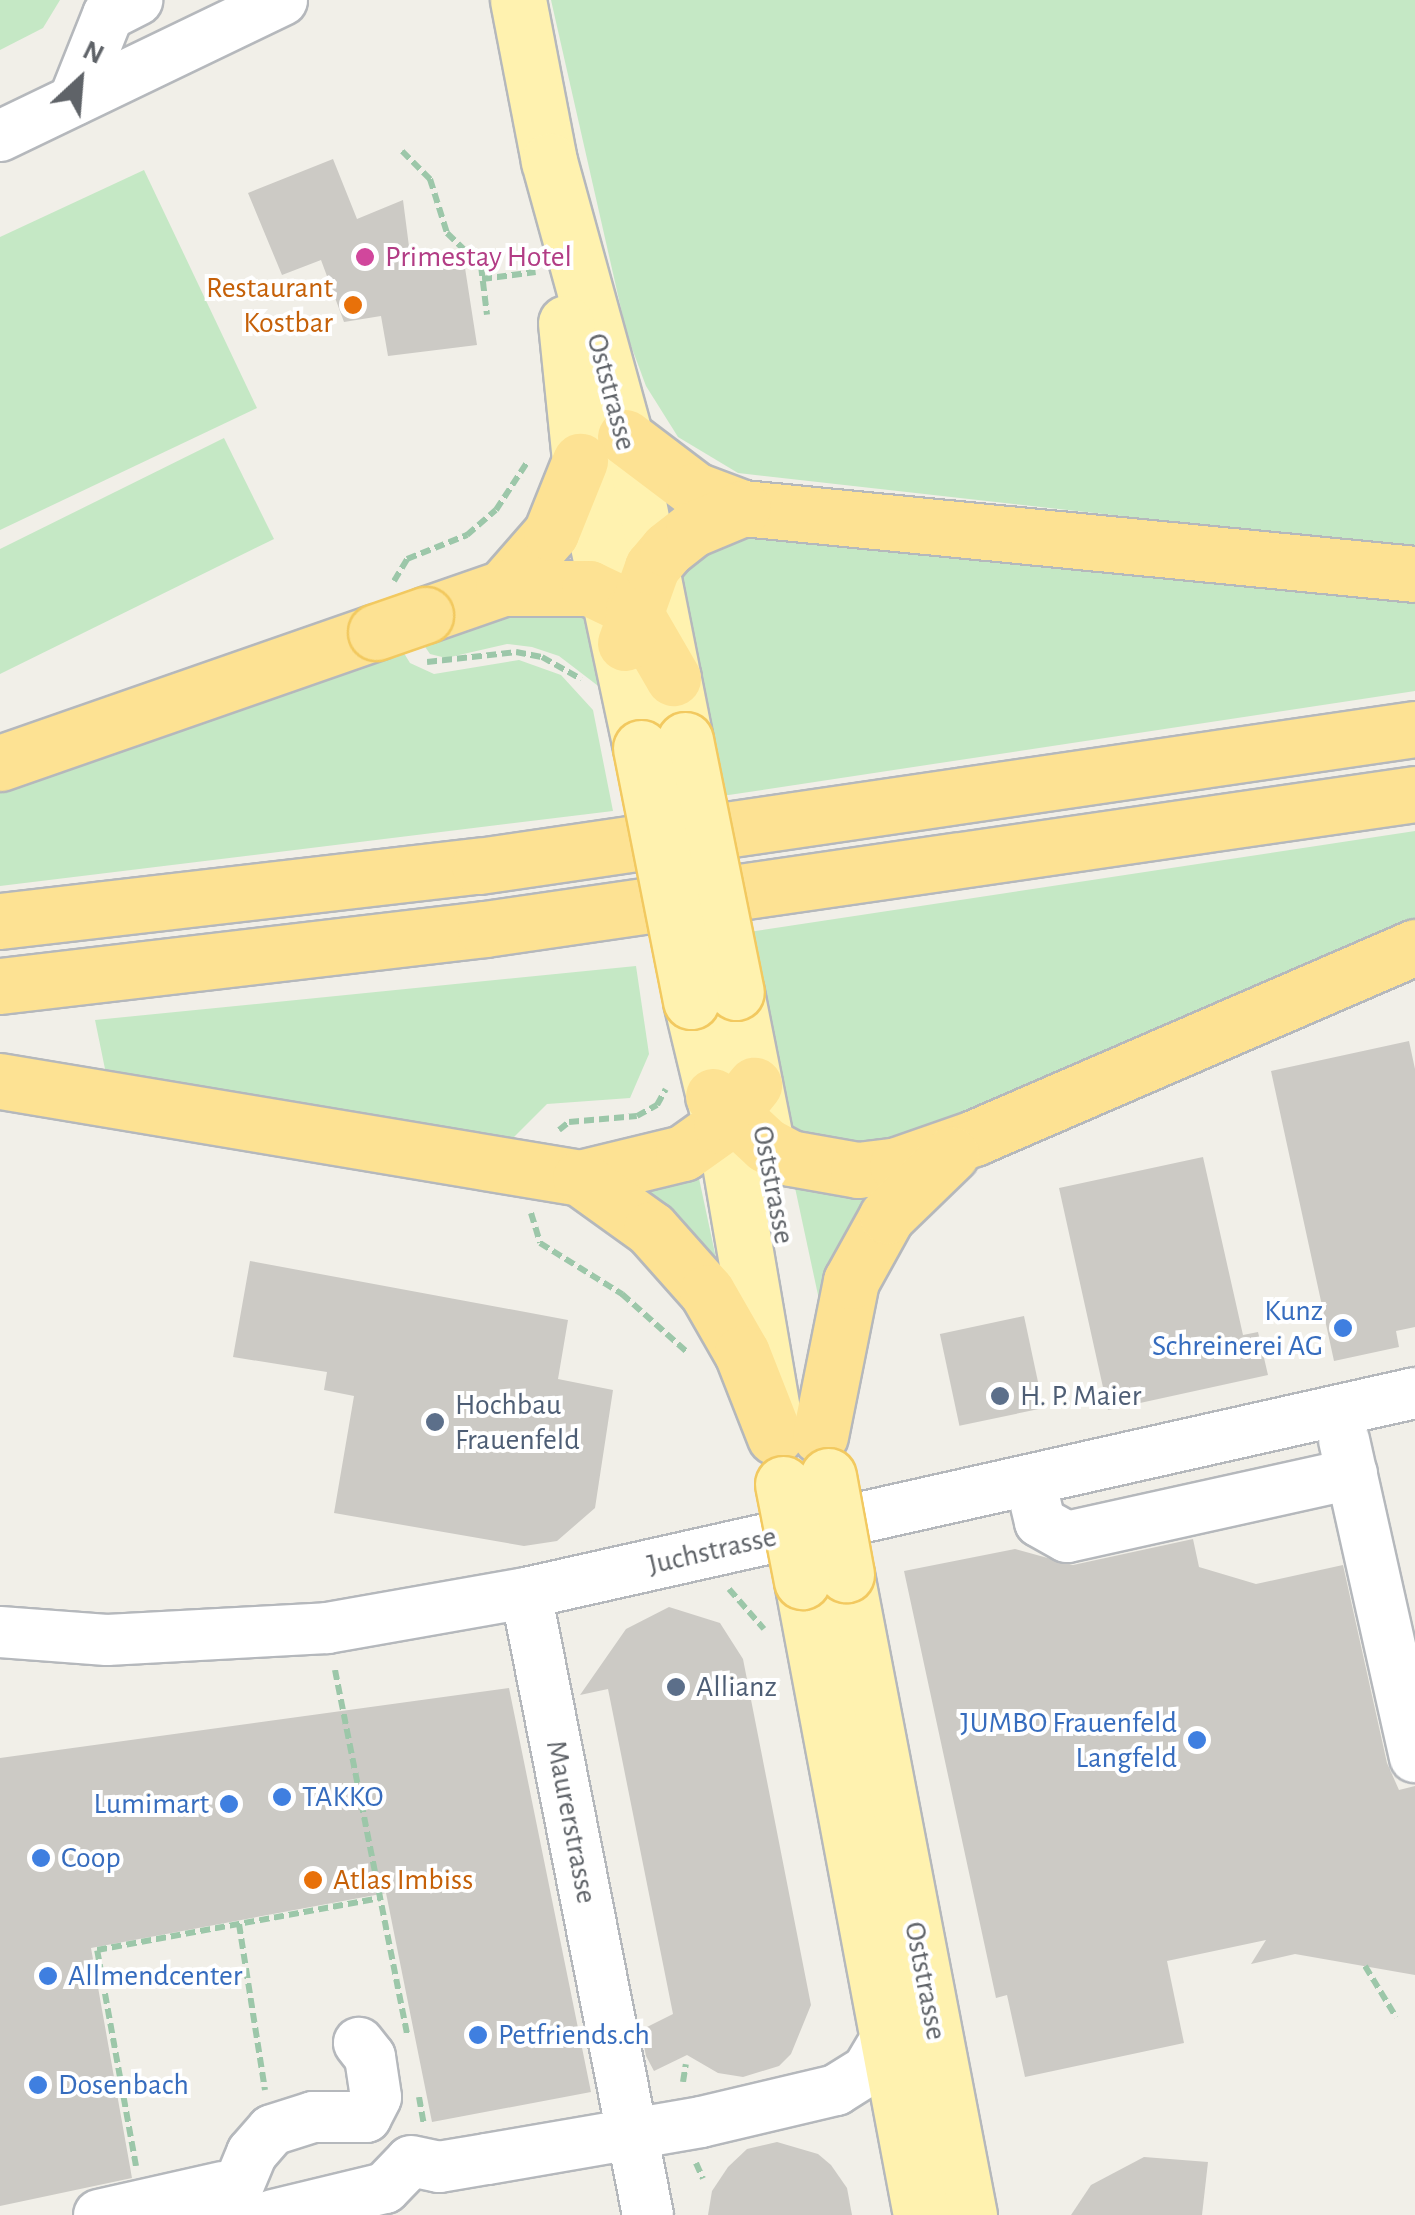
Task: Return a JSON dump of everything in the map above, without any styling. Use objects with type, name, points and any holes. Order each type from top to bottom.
[{"type":"highway","points":[[504,588],[551,532],[602,449],[743,508],[1415,574]]},
{"type":"highway","points":[[629,607],[694,529],[743,508]]},
{"type":"highway","points":[[0,763],[504,588],[572,585],[629,607],[673,678]]},
{"type":"highway","points":[[0,921],[499,863],[1415,729]]},
{"type":"highway","points":[[0,986],[524,924],[1415,794]]},
{"type":"highway","points":[[0,1081],[568,1156],[684,1153],[726,1106],[810,1164],[858,1170],[913,1161],[974,1138],[1415,947]]},
{"type":"highway","points":[[801,1458],[841,1311],[860,1260],[918,1180],[974,1138]]},
{"type":"highway","points":[[568,1156],[652,1228],[707,1292],[801,1458]]},
{"type":"main road","name":"Oststrasse","points":[[518,0],[629,607],[663,744],[714,997],[726,1106],[767,1351],[801,1458],[824,1578],[969,2215]]},
{"type":"main road","name":"Oststrasse","points":[[663,744],[673,678]]},
{"type":"main road","name":"Oststrasse","points":[[824,1578],[889,2034],[921,2215]]},
{"type":"street","points":[[74,100],[108,15],[137,0]]},
{"type":"street","points":[[0,136],[282,0]]},
{"type":"street","name":"Juchstrasse","points":[[0,1632],[107,1640],[327,1628],[526,1593],[1415,1393]]},
{"type":"street","points":[[1337,1410],[1415,1757]]},
{"type":"street","points":[[1030,1480],[1040,1522],[1067,1537],[1352,1474]]},
{"type":"street","name":"Maurerstrasse","points":[[526,1593],[648,2215]]},
{"type":"street","points":[[359,2043],[370,2057],[376,2097],[400,2138],[439,2167],[632,2135],[836,2090],[867,2072],[889,2034]]},
{"type":"street","name":"Maurerstrasse","points":[[616,2050],[646,2094],[687,2124]]},
{"type":"street","points":[[191,2215],[232,2201],[262,2139],[284,2124],[400,2138]]},
{"type":"street","points":[[274,2215],[385,2188],[400,2138]]},
{"type":"street","points":[[98,2215],[216,2190],[247,2171]]},
{"type":"path","points":[[402,151],[430,178],[438,217],[481,266],[486,315]]},
{"type":"path","points":[[482,278],[537,272]]},
{"type":"path","points":[[568,1156],[569,1122],[637,1116],[656,1105],[726,1106]]},
{"type":"path","points":[[531,1202],[531,1229],[540,1243],[622,1294],[699,1368]]},
{"type":"path","points":[[726,1585],[778,1644]]},
{"type":"path","points":[[331,1650],[409,2044]]},
{"type":"path","points":[[154,2170],[137,2172],[97,1950],[380,1898]]},
{"type":"path","points":[[238,1924],[266,2095]]},
{"type":"path","points":[[1365,1966],[1396,2018]]},
{"type":"path","points":[[400,2138],[416,2079]]},
{"type":"green space","points":[[0,0],[60,0],[43,28],[0,50]]},
{"type":"green space","points":[[551,0],[1415,0],[1415,549],[738,473],[678,437],[646,386],[627,335]]},
{"type":"green space","points":[[144,170],[257,408],[0,530],[0,237]]},
{"type":"green space","points":[[224,438],[274,539],[0,674],[0,549]]},
{"type":"green space","points":[[751,533],[1415,595],[1415,691],[722,796],[673,578],[678,559]]},
{"type":"green space","points":[[588,606],[610,695],[559,656],[532,647],[507,644],[446,658],[430,654],[417,635],[476,615]]},
{"type":"green space","points":[[399,645],[410,663],[434,674],[519,660],[561,675],[593,710],[613,811],[0,886],[0,780]]},
{"type":"green space","points":[[1415,831],[1415,931],[871,1151],[788,1134],[749,932]]},
{"type":"green space","points":[[636,966],[649,1054],[630,1098],[547,1104],[511,1140],[105,1069],[95,1020]]},
{"type":"green space","points":[[697,1169],[716,1258],[717,1265],[638,1190]]},
{"type":"green space","points":[[794,1183],[880,1183],[820,1298],[818,1295]]},
{"type":"building","name":"Primestay Hotel","points":[[333,159],[357,219],[403,200],[411,262],[463,255],[477,345],[388,356],[381,316],[344,322],[321,260],[282,275],[248,193]]},
{"type":"building","points":[[1409,1041],[1415,1069],[1415,1327],[1396,1331],[1399,1347],[1334,1361],[1271,1071]]},
{"type":"building","points":[[1203,1157],[1243,1335],[1258,1332],[1268,1375],[1108,1410],[1059,1188]]},
{"type":"building","points":[[250,1261],[568,1320],[558,1379],[613,1390],[595,1508],[557,1541],[524,1546],[334,1513],[354,1396],[324,1390],[327,1372],[233,1357]]},
{"type":"building","points":[[1024,1316],[1044,1408],[959,1426],[940,1334]]},
{"type":"building","name":"JUMBO Frauenfeld Langfeld","points":[[1193,1539],[1199,1567],[1256,1584],[1343,1565],[1387,1763],[1399,1790],[1415,1786],[1415,1975],[1295,1954],[1251,1964],[1266,1940],[1167,1961],[1184,2043],[1025,2077],[1007,1995],[996,1998],[904,1571],[1015,1549],[1073,1565]]},
{"type":"building","points":[[669,1607],[720,1623],[743,1659],[811,2005],[791,2054],[779,2066],[743,2077],[718,2073],[687,2055],[654,2071],[646,2056],[641,2030],[673,2014],[608,1689],[580,1695],[626,1629]]},
{"type":"building","points":[[509,1688],[591,2092],[432,2122],[386,1893],[91,1948],[132,2178],[0,2206],[0,1758]]},
{"type":"building","points":[[777,2142],[818,2154],[831,2165],[847,2188],[852,2215],[708,2215],[712,2191],[728,2167],[747,2149]]},
{"type":"building","points":[[1144,2157],[1208,2162],[1202,2215],[1071,2215],[1091,2185]]},
{"type":"place","name":"Primestay Hotel","points":[[365,257]]},
{"type":"place","name":"Restaurant Kostbar","points":[[353,305]]},
{"type":"place","name":"Kunz Schreinerei AG","points":[[1343,1328]]},
{"type":"place","name":"H. P. Maier","points":[[1000,1396]]},
{"type":"place","name":"Hochbau Frauenfeld","points":[[435,1422]]},
{"type":"place","name":"Allianz","points":[[676,1687]]},
{"type":"place","name":"JUMBO Frauenfeld Langfeld","points":[[1197,1740]]},
{"type":"place","name":"TAKKO","points":[[282,1797]]},
{"type":"place","name":"Lumimart","points":[[229,1804]]},
{"type":"place","name":"Coop","points":[[41,1858]]},
{"type":"place","name":"Atlas Imbiss","points":[[313,1880]]},
{"type":"place","name":"Allmendcenter","points":[[48,1976]]},
{"type":"place","name":"Petfriends.ch","points":[[478,2035]]},
{"type":"place","name":"Dosenbach","points":[[38,2085]]}]
